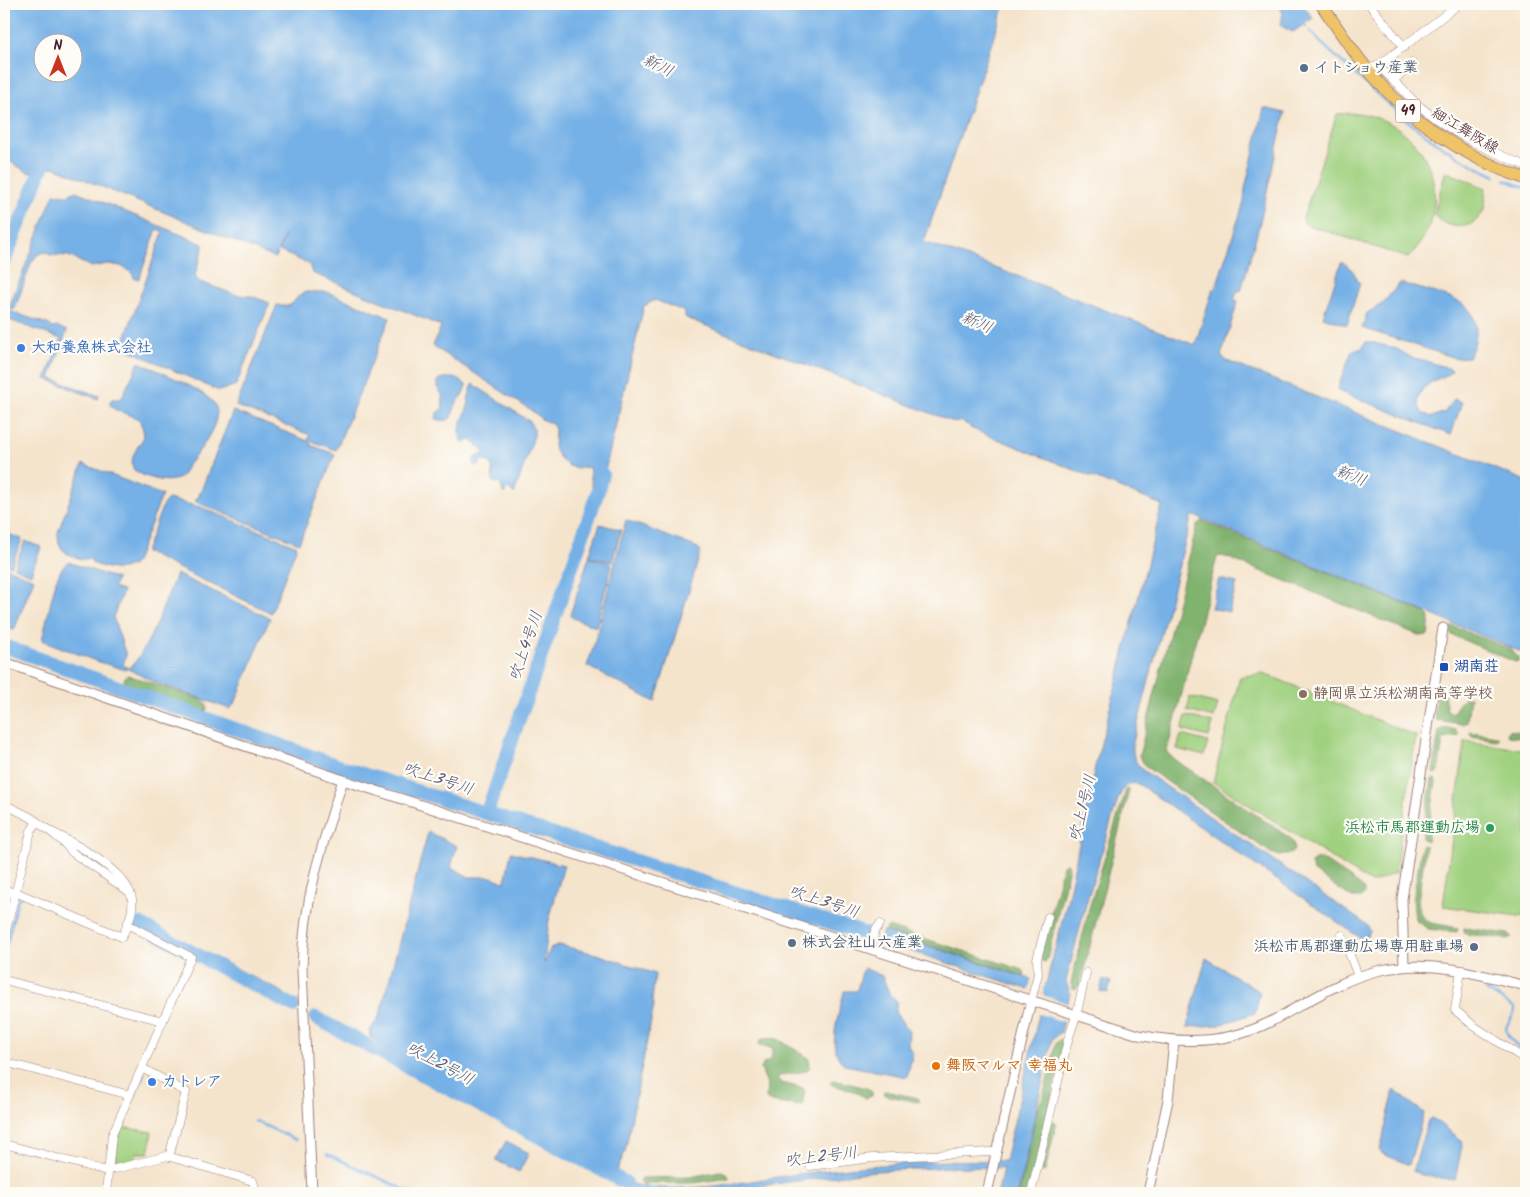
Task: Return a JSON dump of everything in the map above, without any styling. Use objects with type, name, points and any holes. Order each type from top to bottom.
[{"type":"main road","name":"細江舞阪線","points":[[1321,4],[1404,107],[1443,138],[1480,160],[1526,179]]},
{"type":"street","points":[[1369,4],[1404,47]]},
{"type":"street","points":[[1459,4],[1404,47],[1372,68],[1393,81],[1424,110],[1437,119],[1474,142],[1526,166]]},
{"type":"street","points":[[1393,81],[1412,63]]},
{"type":"street","points":[[1404,966],[1402,899],[1443,628]]},
{"type":"street","points":[[4,662],[343,780],[1139,1036],[1174,1041],[1222,1038],[1267,1024],[1330,989],[1358,976],[1383,969],[1404,966],[1433,966],[1461,970],[1526,986]]},
{"type":"street","points":[[312,1193],[302,969],[303,939],[306,909],[314,872],[343,780]]},
{"type":"street","points":[[4,804],[50,831],[73,853],[130,892],[132,906],[122,937],[4,890]]},
{"type":"street","points":[[4,938],[31,831],[37,822]]},
{"type":"street","points":[[987,1193],[1036,1003],[1034,991],[1037,978],[1037,959],[1048,917]]},
{"type":"street","points":[[106,1193],[112,1135],[190,957],[127,924]]},
{"type":"street","points":[[870,948],[880,924]]},
{"type":"street","points":[[1342,935],[1358,976]]},
{"type":"street","points":[[1461,970],[1455,1010],[1474,1026],[1526,1060]]},
{"type":"street","points":[[1031,1193],[1086,973]]},
{"type":"street","points":[[4,980],[163,1021]]},
{"type":"street","points":[[1148,1193],[1168,1100],[1174,1041]]},
{"type":"street","points":[[4,1062],[130,1095]]},
{"type":"street","points":[[142,1068],[186,1092],[169,1157]]},
{"type":"street","points":[[4,1144],[103,1170],[169,1157],[253,1182],[256,1193]]},
{"type":"street","points":[[810,1166],[872,1158],[990,1152],[995,1156]]},
{"type":"green space","points":[[1358,113],[1383,120],[1404,133],[1420,149],[1430,169],[1434,191],[1432,214],[1424,237],[1408,258],[1305,224],[1303,218],[1337,114]]},
{"type":"green space","points":[[1447,172],[1486,188],[1483,211],[1473,223],[1453,226],[1439,220],[1434,215],[1445,173]]},
{"type":"green space","points":[[1202,521],[1426,613],[1430,618],[1428,635],[1421,636],[1226,557],[1217,557],[1167,751],[1171,757],[1290,838],[1294,848],[1290,854],[1271,853],[1146,767],[1139,756],[1197,525]]},
{"type":"green space","points":[[1452,626],[1512,650],[1512,653],[1519,657],[1519,661],[1515,662],[1452,635],[1449,630]]},
{"type":"green space","points":[[1263,673],[1416,736],[1395,873],[1371,883],[1213,782],[1240,677]]},
{"type":"green space","points":[[128,675],[202,700],[206,703],[206,711],[198,712],[128,687],[124,680]]},
{"type":"green space","points":[[1439,689],[1443,690],[1447,710],[1452,713],[1464,697],[1470,697],[1467,722],[1462,724],[1436,720],[1434,714]]},
{"type":"green space","points":[[1190,697],[1218,704],[1214,718],[1187,711]]},
{"type":"green space","points":[[1186,716],[1213,723],[1209,737],[1182,730]]},
{"type":"green space","points":[[1443,728],[1456,730],[1460,734],[1443,739],[1438,772],[1434,774],[1439,731]]},
{"type":"green space","points":[[1509,730],[1526,733],[1526,738],[1508,736],[1506,733]]},
{"type":"green space","points":[[1471,732],[1497,736],[1499,738],[1496,740],[1471,736],[1469,734]]},
{"type":"green space","points":[[1181,735],[1208,742],[1204,756],[1177,749]]},
{"type":"green space","name":"浜松市馬郡運動広場","points":[[1465,741],[1526,750],[1526,917],[1443,906]]},
{"type":"green space","points":[[1432,779],[1436,781],[1427,841],[1422,839]]},
{"type":"green space","points":[[1128,788],[1129,791],[1080,985],[1076,989],[1072,988],[1071,983],[1090,905]]},
{"type":"green space","points":[[1422,845],[1426,846],[1418,900],[1420,913],[1431,923],[1458,928],[1457,932],[1428,929],[1415,920],[1413,900]]},
{"type":"green space","points":[[1317,859],[1322,859],[1361,886],[1364,890],[1364,895],[1361,898],[1352,898],[1313,871],[1311,863]]},
{"type":"green space","points":[[1067,862],[1069,867],[1047,959],[1043,962],[1040,957],[1063,865]]},
{"type":"green space","points":[[155,926],[284,993],[285,997],[281,998],[154,930],[153,927]]},
{"type":"green space","points":[[888,927],[1023,970],[1025,974],[1021,975],[888,932],[886,930]]},
{"type":"green space","points":[[1464,928],[1508,934],[1512,937],[1507,939],[1466,934],[1463,933]]},
{"type":"green space","points":[[768,1038],[778,1039],[809,1058],[810,1067],[806,1071],[782,1075],[777,1078],[781,1083],[803,1088],[805,1091],[802,1105],[800,1106],[771,1102],[766,1099],[767,1084],[761,1069],[764,1063],[771,1060],[773,1049],[759,1044],[760,1040]]},
{"type":"green space","points":[[1060,1039],[1064,1042],[1029,1193],[1019,1193],[1038,1107],[1043,1097],[1056,1043]]},
{"type":"green space","points":[[833,1080],[867,1088],[872,1092],[872,1096],[866,1098],[854,1091],[832,1085],[830,1082]]},
{"type":"green space","points":[[885,1091],[918,1098],[920,1101],[885,1095],[883,1093]]},
{"type":"green space","points":[[1051,1121],[1056,1122],[1056,1125],[1045,1171],[1041,1173],[1039,1172]]},
{"type":"green space","points":[[122,1127],[152,1132],[149,1153],[136,1153],[135,1161],[115,1166],[118,1136]]},
{"type":"green space","points":[[720,1171],[727,1173],[729,1178],[693,1183],[641,1183],[639,1180],[641,1178],[691,1177]]},
{"type":"water","name":"新川","points":[[4,4],[1005,4],[924,242],[1195,345],[1244,202],[1245,189],[1264,108],[1285,113],[1259,226],[1241,291],[1238,290],[1234,300],[1238,301],[1221,356],[1227,361],[1526,481],[1526,654],[1192,515],[1133,742],[1134,758],[1144,771],[1367,925],[1370,931],[1366,937],[1359,937],[1140,785],[1128,785],[1123,789],[1118,799],[1086,904],[1066,981],[1070,993],[1061,1032],[1052,1039],[1018,1193],[998,1193],[1003,1168],[955,1167],[875,1171],[703,1193],[631,1193],[633,1190],[631,1188],[632,1184],[652,1187],[694,1188],[876,1165],[953,1161],[1005,1161],[1044,993],[880,941],[883,931],[1046,984],[1068,898],[1095,767],[1162,505],[970,428],[970,426],[960,421],[956,423],[686,318],[683,311],[655,300],[644,306],[600,492],[593,492],[589,467],[577,468],[569,466],[562,461],[556,452],[554,447],[555,429],[552,424],[541,419],[535,413],[433,346],[441,326],[312,273],[309,264],[279,251],[285,235],[275,258],[54,167],[29,173],[4,158]]},
{"type":"water","points":[[1278,4],[1302,4],[1313,18],[1293,32],[1281,26],[1283,12]]},
{"type":"water","points":[[76,191],[203,244],[195,275],[200,282],[237,295],[251,296],[270,303],[236,385],[219,391],[127,349],[125,346],[125,338],[163,232],[157,229],[139,279],[134,278],[132,273],[121,266],[107,264],[91,267],[69,256],[51,255],[44,252],[37,255],[31,263],[14,310],[9,308],[6,310],[50,325],[52,328],[58,327],[67,331],[50,378],[99,396],[98,399],[46,379],[61,339],[7,319],[4,307],[9,307],[54,194],[67,195]]},
{"type":"water","points":[[1341,263],[1344,263],[1352,270],[1356,280],[1360,283],[1347,325],[1323,317]]},
{"type":"water","points":[[1400,283],[1433,292],[1463,304],[1469,309],[1475,322],[1476,336],[1472,351],[1468,357],[1455,358],[1362,328],[1367,313],[1382,304]]},
{"type":"water","points":[[306,292],[327,292],[390,318],[336,450],[311,441],[310,445],[335,454],[299,543],[196,502],[196,499],[233,411],[308,441],[310,435],[236,406],[277,305],[288,306]]},
{"type":"water","points":[[1366,342],[1397,349],[1412,358],[1451,369],[1452,371],[1449,374],[1430,383],[1418,398],[1422,413],[1432,417],[1445,412],[1454,399],[1462,402],[1451,435],[1338,391],[1351,353],[1355,349],[1361,349]]},
{"type":"water","points":[[139,362],[201,393],[210,399],[217,411],[209,436],[183,475],[177,479],[167,481],[155,479],[134,470],[132,461],[144,437],[143,429],[139,419],[114,409],[109,403],[112,399],[121,399]]},
{"type":"water","points":[[457,378],[466,385],[463,395],[458,400],[451,417],[442,420],[436,419],[437,413],[443,408],[442,394],[438,389],[438,380]]},
{"type":"water","points":[[473,384],[529,421],[534,429],[534,436],[514,494],[507,488],[504,494],[500,483],[493,482],[490,462],[482,460],[479,466],[474,465],[474,458],[484,454],[483,450],[471,440],[463,442],[461,437],[460,427],[468,407],[468,399]]},
{"type":"water","points":[[83,464],[162,495],[136,562],[131,566],[121,569],[110,568],[92,563],[92,560],[85,558],[84,560],[68,554],[62,549],[58,539],[58,532]]},
{"type":"water","points":[[168,499],[200,507],[297,546],[271,613],[145,552],[163,505]]},
{"type":"water","points":[[626,520],[698,548],[701,551],[655,702],[587,666]]},
{"type":"water","points":[[600,524],[621,530],[612,562],[589,556]]},
{"type":"water","points":[[8,534],[22,539],[11,566],[4,563],[4,538]]},
{"type":"water","points":[[25,541],[41,547],[31,574],[14,567]]},
{"type":"water","points":[[589,557],[612,564],[596,627],[570,615]]},
{"type":"water","points":[[68,562],[117,579],[113,588],[123,591],[113,617],[126,655],[123,665],[127,667],[126,670],[93,660],[42,640],[56,580],[62,568]]},
{"type":"water","points":[[4,567],[34,579],[14,630],[4,627]]},
{"type":"water","points":[[176,574],[270,618],[236,701],[230,709],[155,682],[128,669],[142,653],[149,640]]},
{"type":"water","points":[[1219,579],[1237,583],[1229,612],[1211,608]]},
{"type":"water","points":[[428,832],[457,846],[451,867],[469,877],[491,877],[505,882],[511,852],[564,865],[549,920],[544,963],[550,949],[559,945],[600,955],[655,974],[652,1000],[654,1005],[625,1152],[616,1172],[417,1066],[370,1037],[370,1031],[380,1015]]},
{"type":"water","points":[[1206,958],[1260,992],[1255,1013],[1219,1025],[1187,1027]]},
{"type":"water","points":[[864,968],[882,976],[890,995],[897,1001],[895,1012],[909,1032],[908,1046],[913,1053],[907,1077],[845,1065],[835,1050],[835,1030],[844,991],[857,990]]},
{"type":"water","points":[[1103,979],[1111,982],[1108,993],[1100,991]]},
{"type":"water","points":[[1394,1090],[1424,1113],[1409,1165],[1381,1153],[1380,1150]]},
{"type":"water","points":[[1432,1118],[1463,1141],[1455,1180],[1422,1175],[1413,1171],[1428,1120]]},
{"type":"water","points":[[506,1141],[529,1153],[519,1172],[496,1160]]},
{"type":"pier","points":[[1032,977],[1046,980],[1043,993],[1027,990]]},
{"type":"pier","points":[[1043,993],[1045,996],[1069,1004],[1064,1022],[1040,1014],[1037,1015]]},
{"type":"waterway","points":[[1310,31],[1404,118],[1457,156],[1496,176]]},
{"type":"waterway","points":[[4,262],[48,153]]},
{"type":"waterway","points":[[1505,180],[1526,188]]},
{"type":"waterway","name":"吹上4号川","points":[[487,812],[598,491],[602,474]]},
{"type":"waterway","name":"吹上3号川","points":[[4,646],[347,769],[866,934]]},
{"type":"waterway","points":[[4,885],[14,889]]},
{"type":"waterway","points":[[4,955],[18,898],[21,898]]},
{"type":"waterway","name":"吹上2号川","points":[[139,924],[293,1006]]},
{"type":"waterway","points":[[1486,990],[1515,1008],[1506,1031],[1519,1049]]},
{"type":"waterway","name":"吹上2号川","points":[[316,1018],[626,1183]]},
{"type":"waterway","points":[[113,1164],[116,1136],[144,1074]]},
{"type":"waterway","points":[[255,1121],[296,1140]]},
{"type":"waterway","points":[[327,1154],[412,1193]]},
{"type":"place","name":"イトショウ産業","points":[[1304,68]]},
{"type":"place","name":"大和養魚株式会社","points":[[21,348]]},
{"type":"place","name":"湖南荘","points":[[1444,667]]},
{"type":"place","name":"静岡県立浜松湖南高等学校","points":[[1303,694]]},
{"type":"place","name":"浜松市馬郡運動広場","points":[[1490,828]]},
{"type":"place","name":"株式会社山六産業","points":[[792,943]]},
{"type":"place","name":"浜松市馬郡運動広場専用駐車場","points":[[1474,947]]},
{"type":"place","name":"舞阪マルマ 幸福丸","points":[[936,1066]]},
{"type":"place","name":"カトレア","points":[[152,1082]]},
{"type":"water label","name":"吹上1号川","points":[[1083,808]]}]
